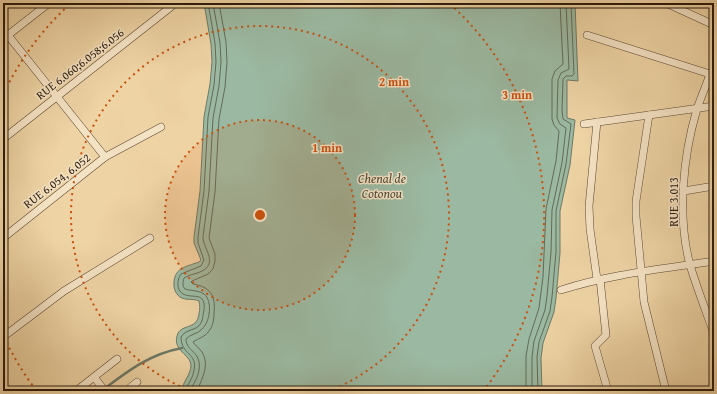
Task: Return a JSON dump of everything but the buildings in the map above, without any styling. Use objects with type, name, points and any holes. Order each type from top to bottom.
[{"type":"street","points":[[49,3],[5,34],[105,157]]},
{"type":"street","points":[[666,3],[714,25]]},
{"type":"street","name":"RUE 6.060;6.058;6.056","points":[[3,139],[172,6]]},
{"type":"street","points":[[587,35],[712,73]]},
{"type":"street","name":"RUE 3.013","points":[[712,73],[697,108],[687,154],[684,191],[684,225],[690,264],[714,334]]},
{"type":"street","points":[[584,124],[714,106]]},
{"type":"street","points":[[649,115],[636,201],[636,216],[644,302],[666,391]]},
{"type":"street","points":[[597,122],[589,206],[590,230],[599,279],[606,335],[595,346],[608,391]]},
{"type":"street","name":"RUE 6.054, 6.052","points":[[3,238],[105,157],[161,127]]},
{"type":"street","points":[[684,191],[714,186]]},
{"type":"street","points":[[3,337],[64,291],[150,238]]},
{"type":"street","points":[[561,290],[599,279],[641,271],[714,261]]},
{"type":"street","points":[[76,391],[117,359]]},
{"type":"street","points":[[94,377],[102,388]]},
{"type":"street","points":[[126,391],[136,382]]},
{"type":"water","name":"Chenal de Cotonou","points":[[204,3],[575,3],[578,81],[567,80],[567,118],[575,120],[570,165],[560,211],[560,253],[554,312],[543,343],[541,358],[542,391],[181,391],[190,372],[191,365],[188,358],[177,345],[177,336],[181,329],[195,323],[198,319],[200,309],[199,301],[185,299],[178,295],[174,286],[174,280],[181,269],[201,260],[194,243],[194,237],[200,191],[204,117],[212,62],[211,44]]},
{"type":"waterway","points":[[104,389],[140,364],[160,354],[182,348]]}]
